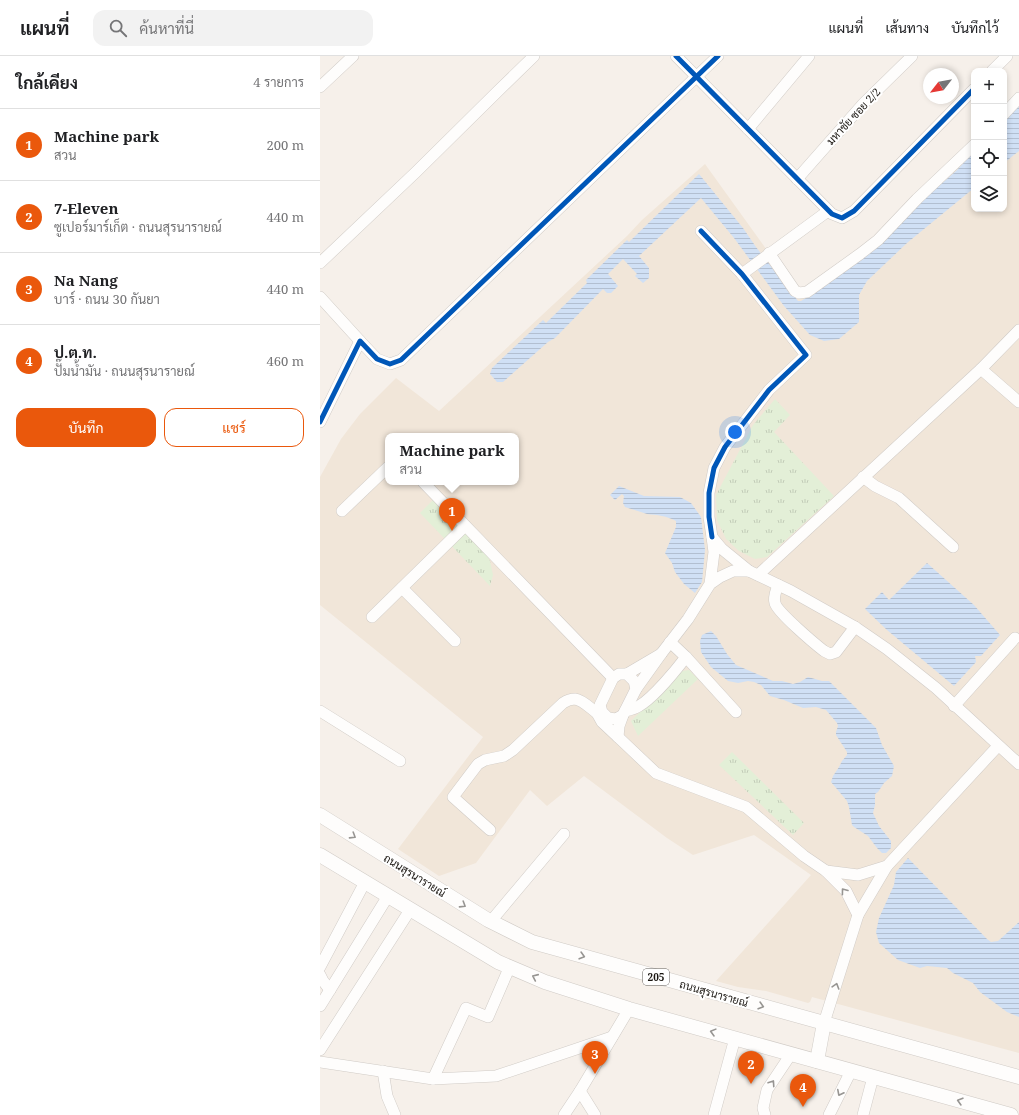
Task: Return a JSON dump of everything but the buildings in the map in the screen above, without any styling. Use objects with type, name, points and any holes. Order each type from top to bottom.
[{"type":"main road","name":"ถนนสุรนารายณ์","points":[[320,815],[490,921],[532,942],[1019,1077]]},
{"type":"main road","points":[[320,855],[498,962],[545,982],[629,1009],[851,1070],[987,1112],[1011,1115]]},
{"type":"main road","points":[[817,1061],[824,1023]]},
{"type":"street","points":[[320,87],[353,56]]},
{"type":"street","points":[[320,263],[416,172],[534,56]]},
{"type":"street","points":[[676,56],[828,211],[842,218],[854,211],[971,92]]},
{"type":"street","points":[[321,302],[377,359],[390,364],[401,360],[718,56]]},
{"type":"street","points":[[748,129],[810,56]]},
{"type":"street","name":"มหาชัย ซอย 2/2","points":[[797,179],[864,103],[912,56]]},
{"type":"street","points":[[995,68],[1007,56]]},
{"type":"street","points":[[1007,111],[1019,98]]},
{"type":"street","points":[[769,254],[795,291],[798,293],[807,292],[878,240],[917,199],[971,148]]},
{"type":"street","points":[[742,274],[828,211]]},
{"type":"street","points":[[701,231],[742,274],[806,355],[769,390],[725,447],[714,468],[709,493],[708,517],[714,552],[710,584]]},
{"type":"street","points":[[618,737],[618,726],[636,689],[660,654],[688,619],[710,584],[720,577],[733,572],[754,573],[863,477],[981,369],[1019,330]]},
{"type":"street","points":[[320,422],[360,340]]},
{"type":"street","points":[[981,369],[1019,402]]},
{"type":"street","points":[[342,511],[385,470]]},
{"type":"street","points":[[863,477],[876,486],[899,498],[953,547]]},
{"type":"street","points":[[426,485],[613,678]]},
{"type":"street","points":[[372,617],[465,526]]},
{"type":"street","points":[[712,537],[722,549],[754,573],[855,627],[888,649],[936,688],[1019,764]]},
{"type":"street","points":[[778,585],[774,594],[776,606],[824,651],[830,654],[836,652],[855,627]]},
{"type":"street","points":[[402,588],[455,641]]},
{"type":"street","points":[[954,706],[1015,638]]},
{"type":"street","points":[[670,642],[686,657],[736,712]]},
{"type":"street","points":[[660,654],[627,674],[619,674],[613,678],[599,709],[602,722],[656,773],[746,808],[804,856],[826,871],[846,891],[858,915]]},
{"type":"street","points":[[490,830],[453,797],[478,764],[485,760],[504,756],[513,750],[562,703],[570,699],[581,701],[599,709],[608,718],[616,719],[624,713],[641,705],[657,690],[686,657]]},
{"type":"street","points":[[627,674],[634,681],[636,689]]},
{"type":"street","points":[[322,716],[400,761]]},
{"type":"street","points":[[824,1023],[858,915],[887,866],[998,746]]},
{"type":"street","points":[[490,921],[564,834]]},
{"type":"street","points":[[826,871],[858,875],[887,866]]},
{"type":"street","points":[[320,967],[365,882]]},
{"type":"street","points":[[320,1006],[388,896]]},
{"type":"street","points":[[320,1050],[410,910]]},
{"type":"street","points":[[433,1079],[466,1008],[488,1017],[510,966]]},
{"type":"street","points":[[320,975],[330,990]]},
{"type":"street","points":[[564,1115],[629,1009]]},
{"type":"street","points":[[320,1062],[433,1079],[496,1076],[612,1037]]},
{"type":"street","points":[[714,1115],[734,1038]]},
{"type":"street","points":[[765,1115],[763,1108],[767,1090],[791,1054]]},
{"type":"street","points":[[829,1115],[851,1070]]},
{"type":"street","points":[[383,1071],[387,1096],[395,1115]]},
{"type":"street","points":[[863,1115],[873,1077]]},
{"type":"street","points":[[580,1091],[595,1115]]},
{"type":"shaded area","points":[[1019,92],[1019,1053],[812,997],[808,1003],[766,991],[738,987],[716,981],[811,875],[754,835],[693,855],[667,838],[584,776],[547,806],[530,790],[476,863],[439,876],[398,849],[483,737],[320,605],[320,477],[341,439],[360,414],[396,378],[439,411],[627,236],[642,220],[705,164],[769,253],[800,292],[857,254],[920,194],[971,141],[971,212],[1007,212],[1007,104]]},
{"type":"green space","points":[[775,399],[790,415],[774,432],[834,496],[767,557],[755,559],[739,551],[726,539],[717,520],[716,495],[753,425]]},
{"type":"green space","points":[[435,498],[484,548],[490,561],[493,575],[490,586],[420,513]]},
{"type":"green space","points":[[689,670],[698,679],[638,736],[631,721],[682,671]]},
{"type":"green space","points":[[732,752],[804,823],[793,835],[719,765]]},
{"type":"water","points":[[1019,106],[1019,151],[1007,161],[1007,140],[1007,118]]},
{"type":"water","points":[[971,155],[971,190],[907,243],[867,281],[859,295],[859,322],[839,339],[824,341],[810,335],[784,306],[734,238],[701,198],[639,256],[649,268],[649,278],[643,283],[635,276],[637,274],[623,259],[608,274],[618,286],[611,293],[607,293],[603,289],[555,338],[548,342],[503,382],[497,382],[490,374],[492,368],[543,320],[546,323],[587,283],[586,280],[627,240],[629,242],[699,174],[743,228],[798,301],[801,301],[825,286],[956,171]]},
{"type":"water","points":[[619,486],[644,496],[680,497],[691,503],[701,517],[705,550],[702,582],[695,593],[684,584],[675,572],[672,563],[665,553],[676,527],[676,521],[666,517],[647,514],[625,507],[623,503],[624,496],[622,494],[615,500],[610,495]]},
{"type":"water","points":[[927,563],[974,605],[1000,635],[981,656],[975,656],[976,662],[954,686],[887,630],[865,609],[882,592],[889,600]]},
{"type":"water","points":[[711,631],[736,665],[773,681],[782,681],[793,684],[808,677],[822,681],[829,681],[876,728],[882,745],[894,766],[892,776],[875,794],[873,813],[879,826],[891,841],[891,848],[886,853],[882,853],[868,836],[852,825],[847,801],[831,782],[833,776],[847,755],[847,752],[836,735],[838,726],[837,723],[826,710],[816,707],[803,708],[770,696],[761,685],[754,682],[748,681],[738,683],[728,681],[711,667],[701,652],[700,641],[702,635]]},
{"type":"water","points":[[908,858],[991,942],[998,941],[1019,922],[1019,1017],[1007,1012],[980,992],[973,983],[953,973],[947,968],[927,966],[920,968],[898,960],[879,943],[876,932],[879,918],[894,885],[896,872]]},
{"type":"cycle path","points":[[676,56],[832,214],[842,218],[854,211],[971,92]]},
{"type":"cycle path","points":[[320,422],[360,341],[377,359],[390,364],[401,360],[718,56]]},
{"type":"cycle path","points":[[701,231],[742,274],[806,355],[769,390],[725,447],[714,468],[709,493],[709,517],[712,537]]},
{"type":"place","name":"Machine park","points":[[452,531]]},
{"type":"place","name":"Na Nang","points":[[595,1074]]},
{"type":"place","name":"7-Eleven","points":[[751,1084]]},
{"type":"place","name":"ป.ต.ท.","points":[[803,1107]]}]
